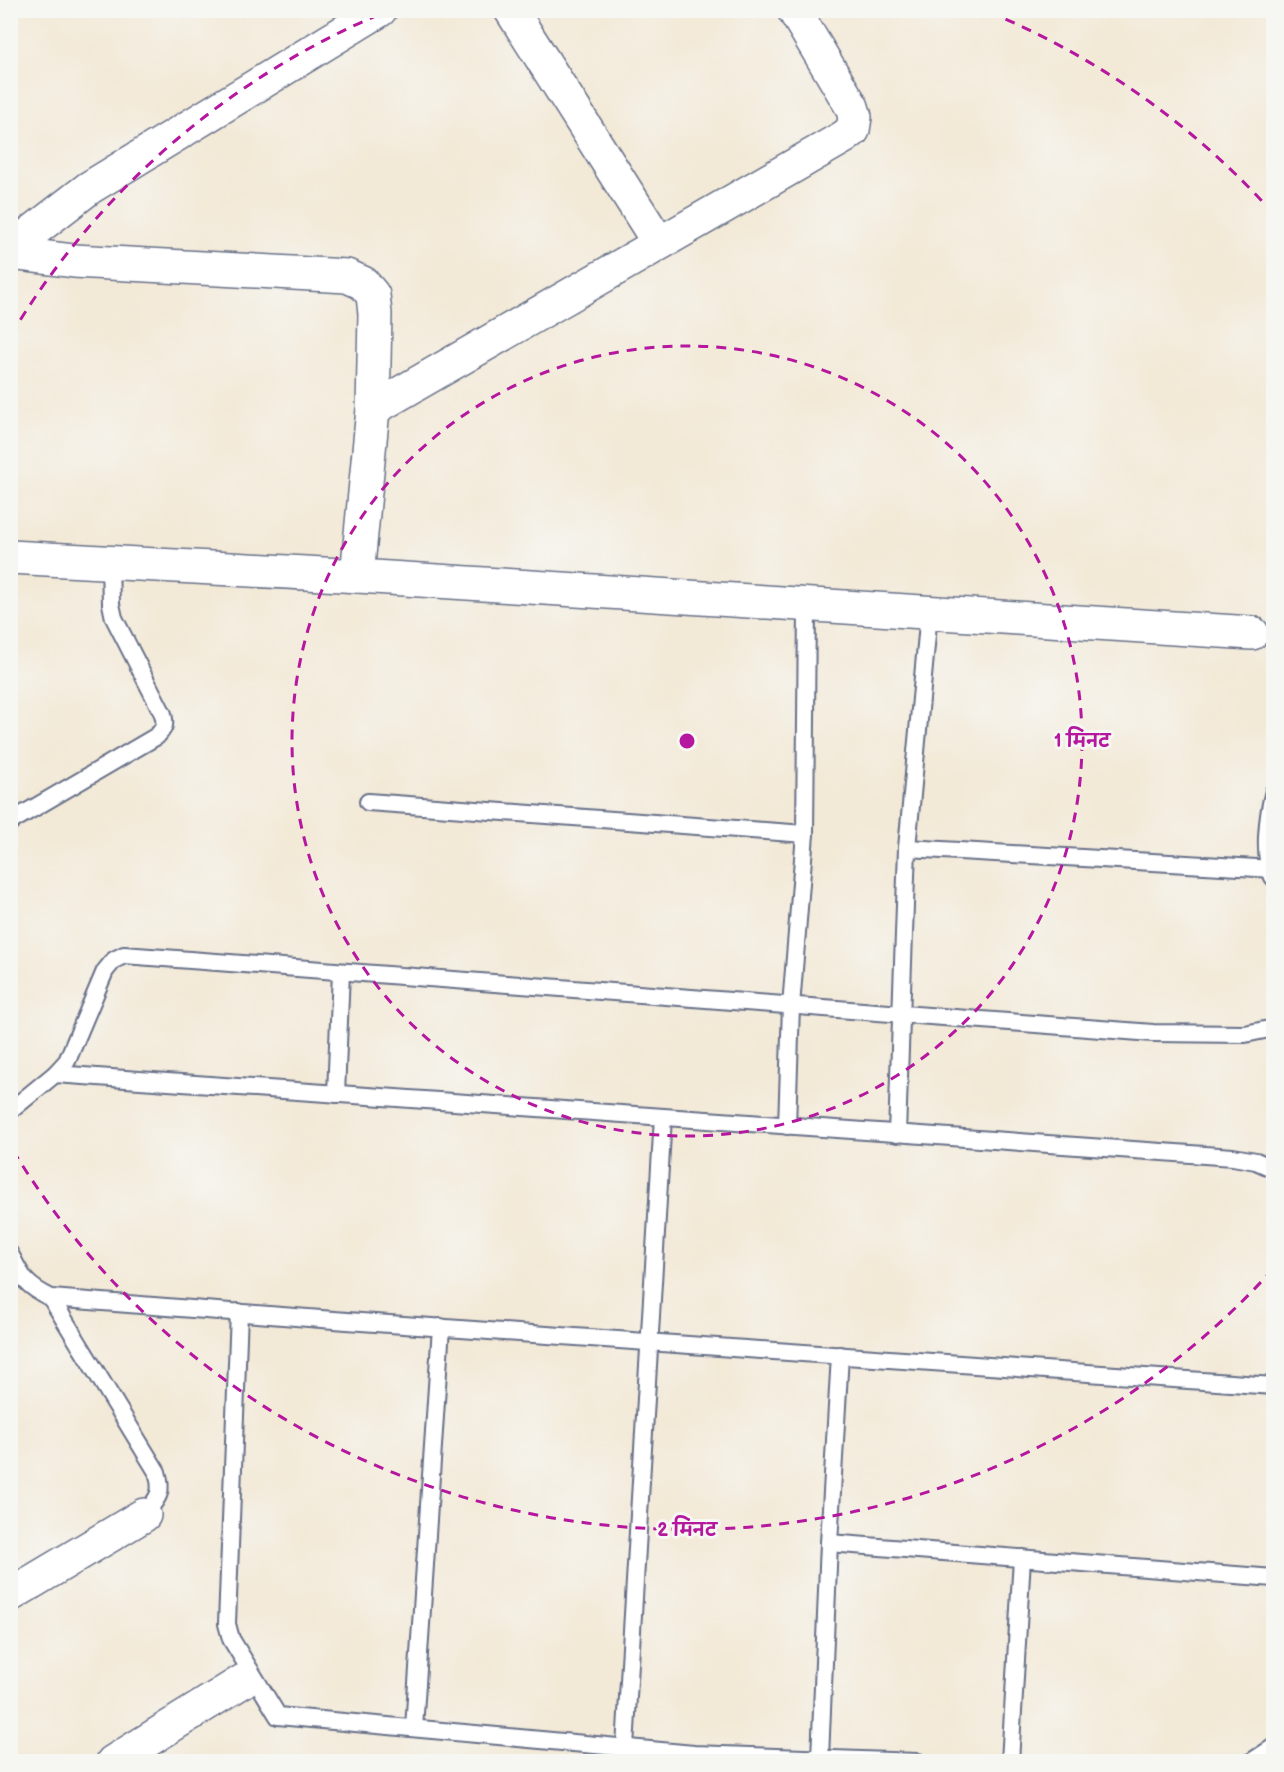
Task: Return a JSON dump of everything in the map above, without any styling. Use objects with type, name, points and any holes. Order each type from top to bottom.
[{"type":"street","points":[[10,251],[89,188],[380,10]]},
{"type":"street","points":[[511,10],[659,243]]},
{"type":"street","points":[[373,409],[853,130],[855,117],[852,107],[795,10]]},
{"type":"street","points":[[10,251],[74,261],[347,276],[363,284],[373,295],[375,314],[373,409],[357,576]]},
{"type":"street","points":[[10,557],[357,576],[1252,633]]},
{"type":"street","points":[[10,1595],[144,1515]]},
{"type":"street","points":[[113,1761],[243,1681]]},
{"type":"lane","points":[[10,822],[157,736],[164,728],[163,714],[114,618],[111,604],[110,562]]},
{"type":"lane","points":[[787,1126],[790,1006],[805,834],[807,606]]},
{"type":"lane","points":[[897,1134],[907,848],[928,613]]},
{"type":"lane","points":[[907,848],[1272,872],[1267,817],[1274,791]]},
{"type":"lane","points":[[368,802],[805,834]]},
{"type":"lane","points":[[10,1111],[55,1074],[67,1061],[105,971],[114,960],[124,955],[1153,1034],[1245,1034],[1274,1028]]},
{"type":"lane","points":[[336,1094],[341,972]]},
{"type":"lane","points":[[55,1074],[1233,1157],[1256,1161],[1274,1169]]},
{"type":"lane","points":[[625,1748],[663,1117]]},
{"type":"lane","points":[[10,1254],[23,1279],[33,1289],[51,1298],[1274,1386]]},
{"type":"lane","points":[[51,1298],[157,1472],[161,1484],[159,1497],[144,1515]]},
{"type":"lane","points":[[239,1312],[227,1624],[231,1639],[278,1716],[694,1754],[918,1761]]},
{"type":"lane","points":[[414,1728],[441,1327]]},
{"type":"lane","points":[[820,1758],[840,1355]]},
{"type":"lane","points":[[829,1542],[1274,1578]]},
{"type":"lane","points":[[1010,1761],[1022,1558]]},
{"type":"lane","points":[[1251,1761],[1274,1747]]}]
